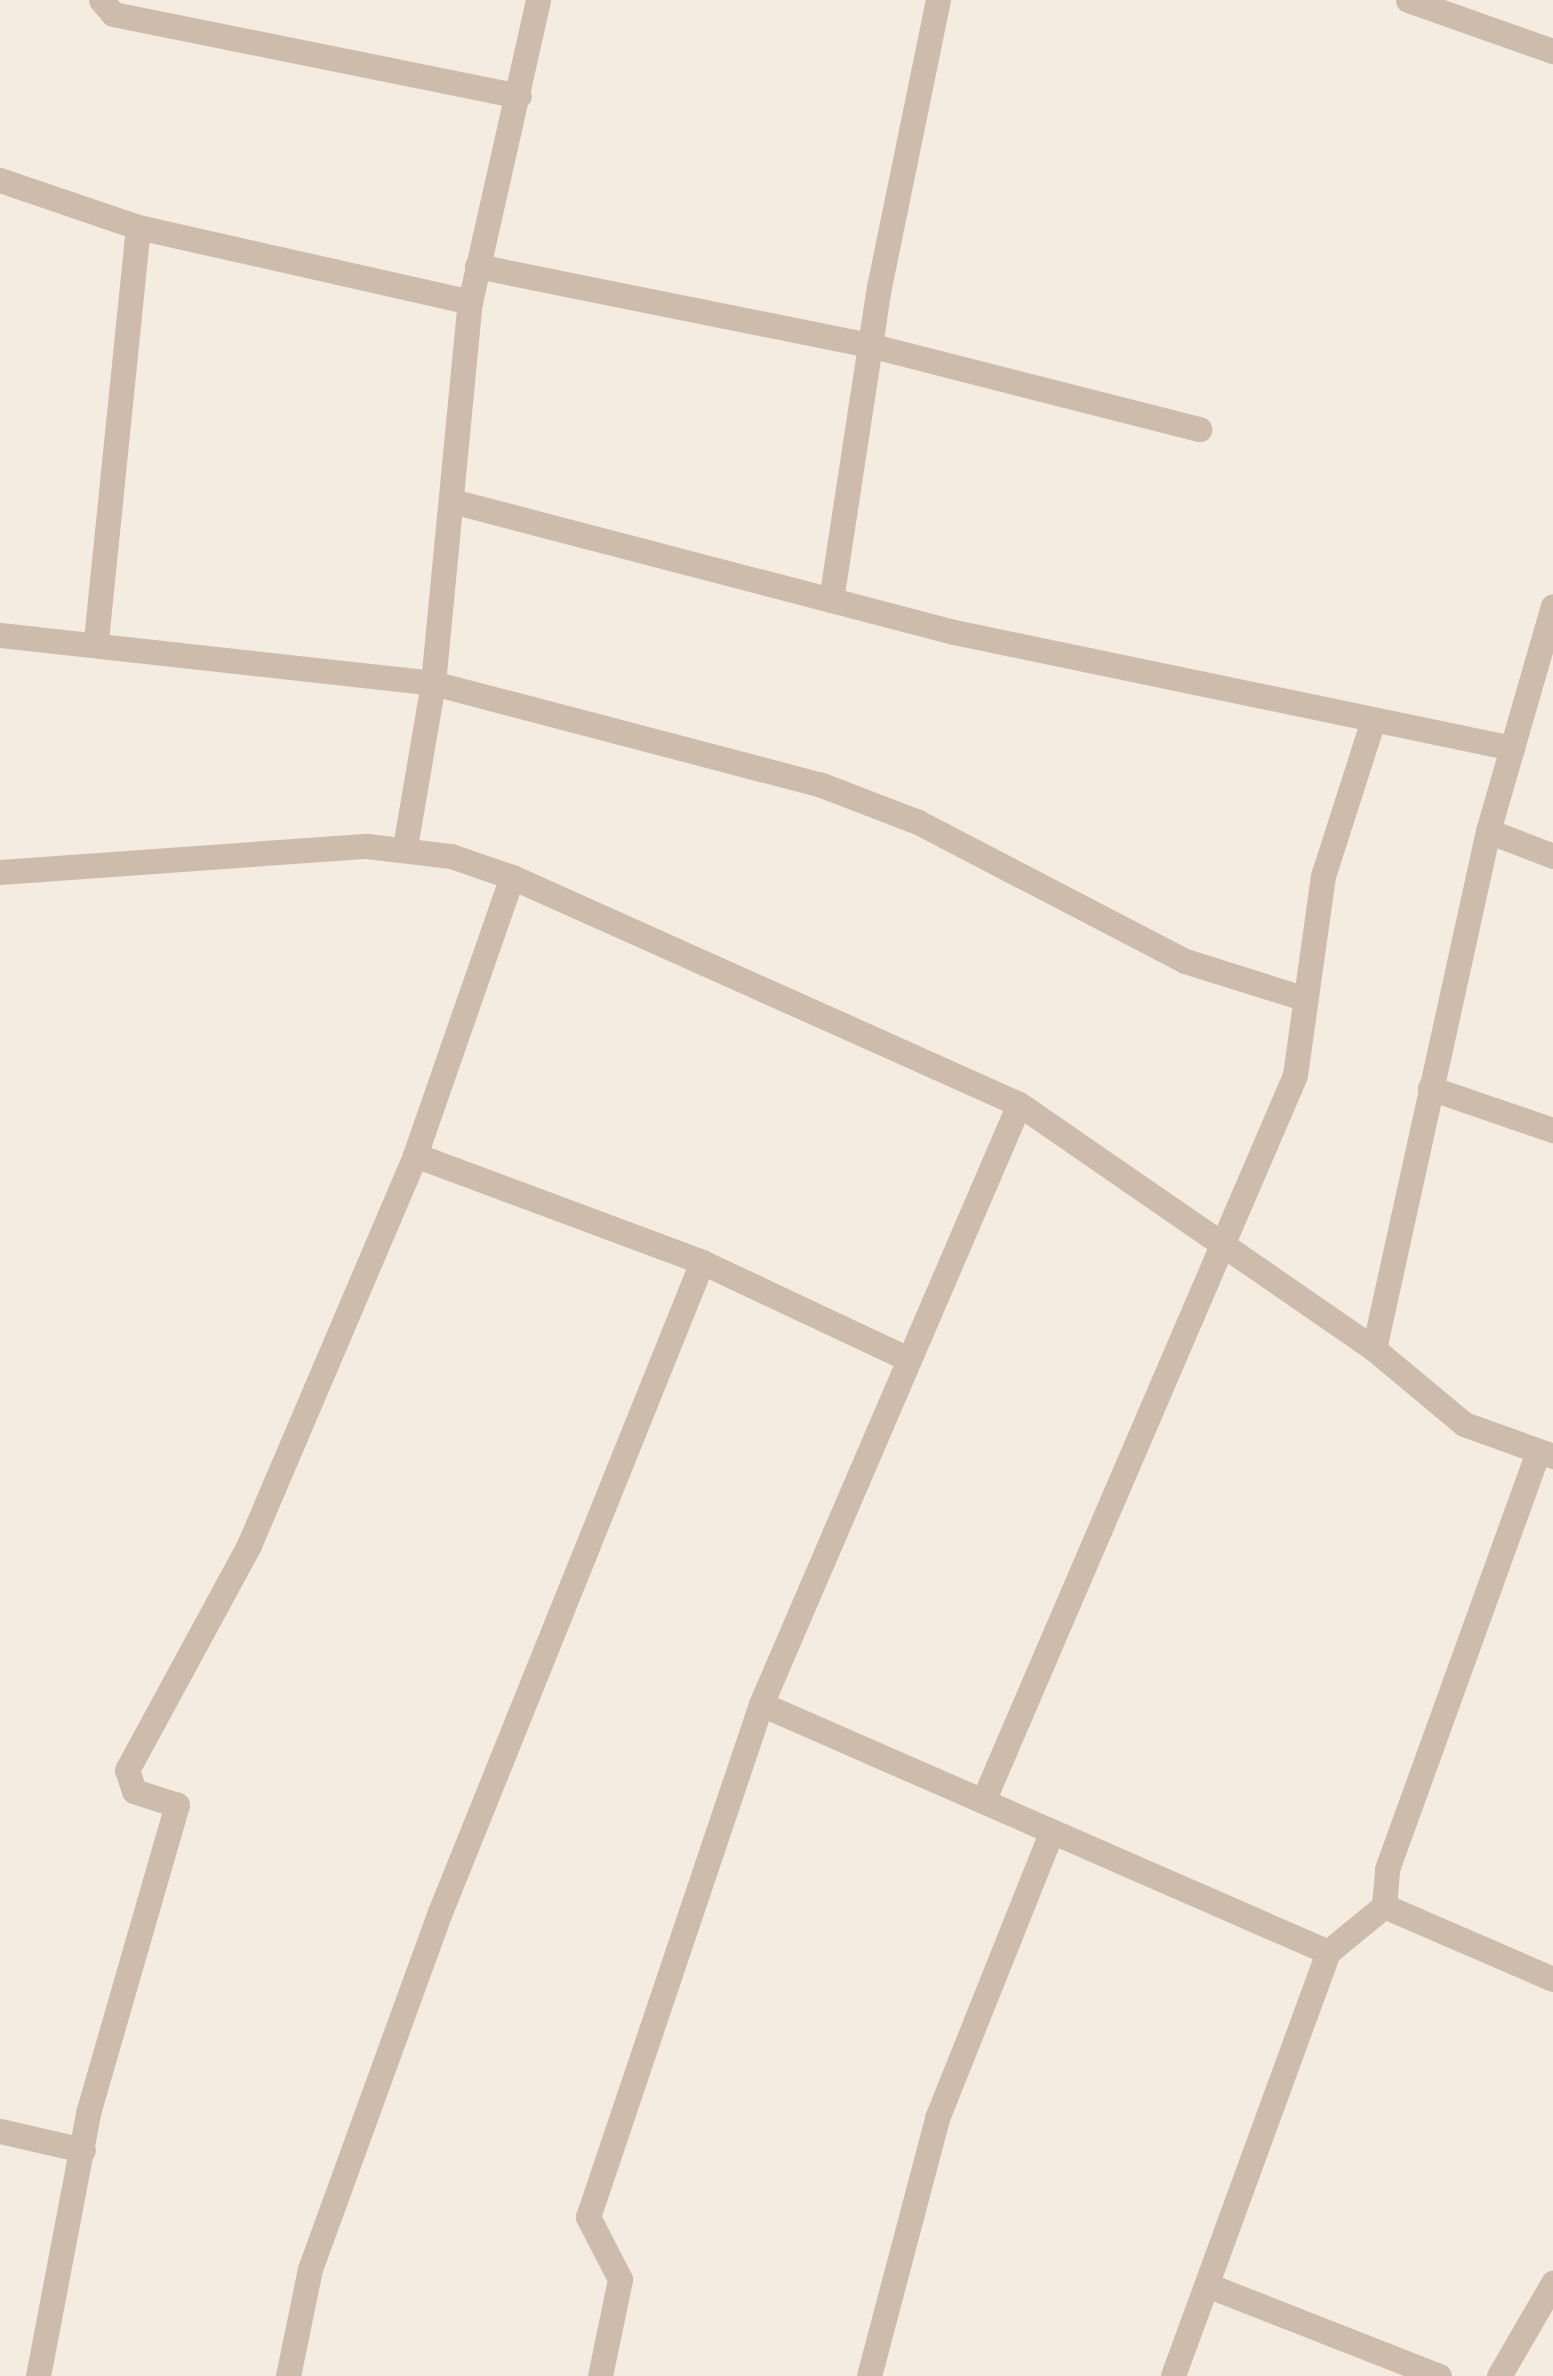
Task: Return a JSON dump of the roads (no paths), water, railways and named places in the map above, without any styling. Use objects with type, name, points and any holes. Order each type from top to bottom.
[{"type":"street","points":[[101,0],[113,14],[519,96]]},
{"type":"street","points":[[404,847],[433,683],[470,302],[538,0]]},
{"type":"street","points":[[831,600],[870,345],[938,0]]},
{"type":"street","points":[[1408,0],[1553,50]]},
{"type":"street","points":[[0,180],[138,227],[470,302]]},
{"type":"street","points":[[96,640],[138,227]]},
{"type":"street","points":[[477,266],[870,345],[1199,429]]},
{"type":"street","points":[[452,502],[831,600],[1512,748]]},
{"type":"street","points":[[1374,1349],[1488,831],[1553,606]]},
{"type":"street","points":[[0,634],[96,640],[433,683],[820,784],[918,822],[1185,961],[1303,998]]},
{"type":"street","points":[[983,1801],[1227,1247],[1295,1075],[1323,876],[1373,720]]},
{"type":"street","points":[[1488,831],[1553,856]]},
{"type":"street","points":[[0,872],[404,847],[512,877],[1018,1104],[1374,1349],[1464,1424],[1546,1454],[1387,1869],[1384,1906],[1328,1952],[1173,2376]]},
{"type":"street","points":[[38,2376],[83,2150],[177,1805],[134,1791],[128,1770],[249,1545],[415,1155],[512,877]]},
{"type":"street","points":[[1430,1088],[1553,1130]]},
{"type":"street","points":[[600,2376],[620,2279],[588,2216],[761,1704],[1018,1104]]},
{"type":"street","points":[[415,1155],[702,1262],[906,1358]]},
{"type":"street","points":[[288,2376],[310,2268],[440,1912],[702,1262]]},
{"type":"street","points":[[761,1704],[1328,1952]]},
{"type":"street","points":[[869,2376],[936,2118],[1052,1832]]},
{"type":"street","points":[[1384,1906],[1553,1979]]},
{"type":"street","points":[[0,2131],[83,2150]]},
{"type":"street","points":[[1208,2284],[1439,2376]]},
{"type":"street","points":[[1498,2376],[1553,2284]]}]
